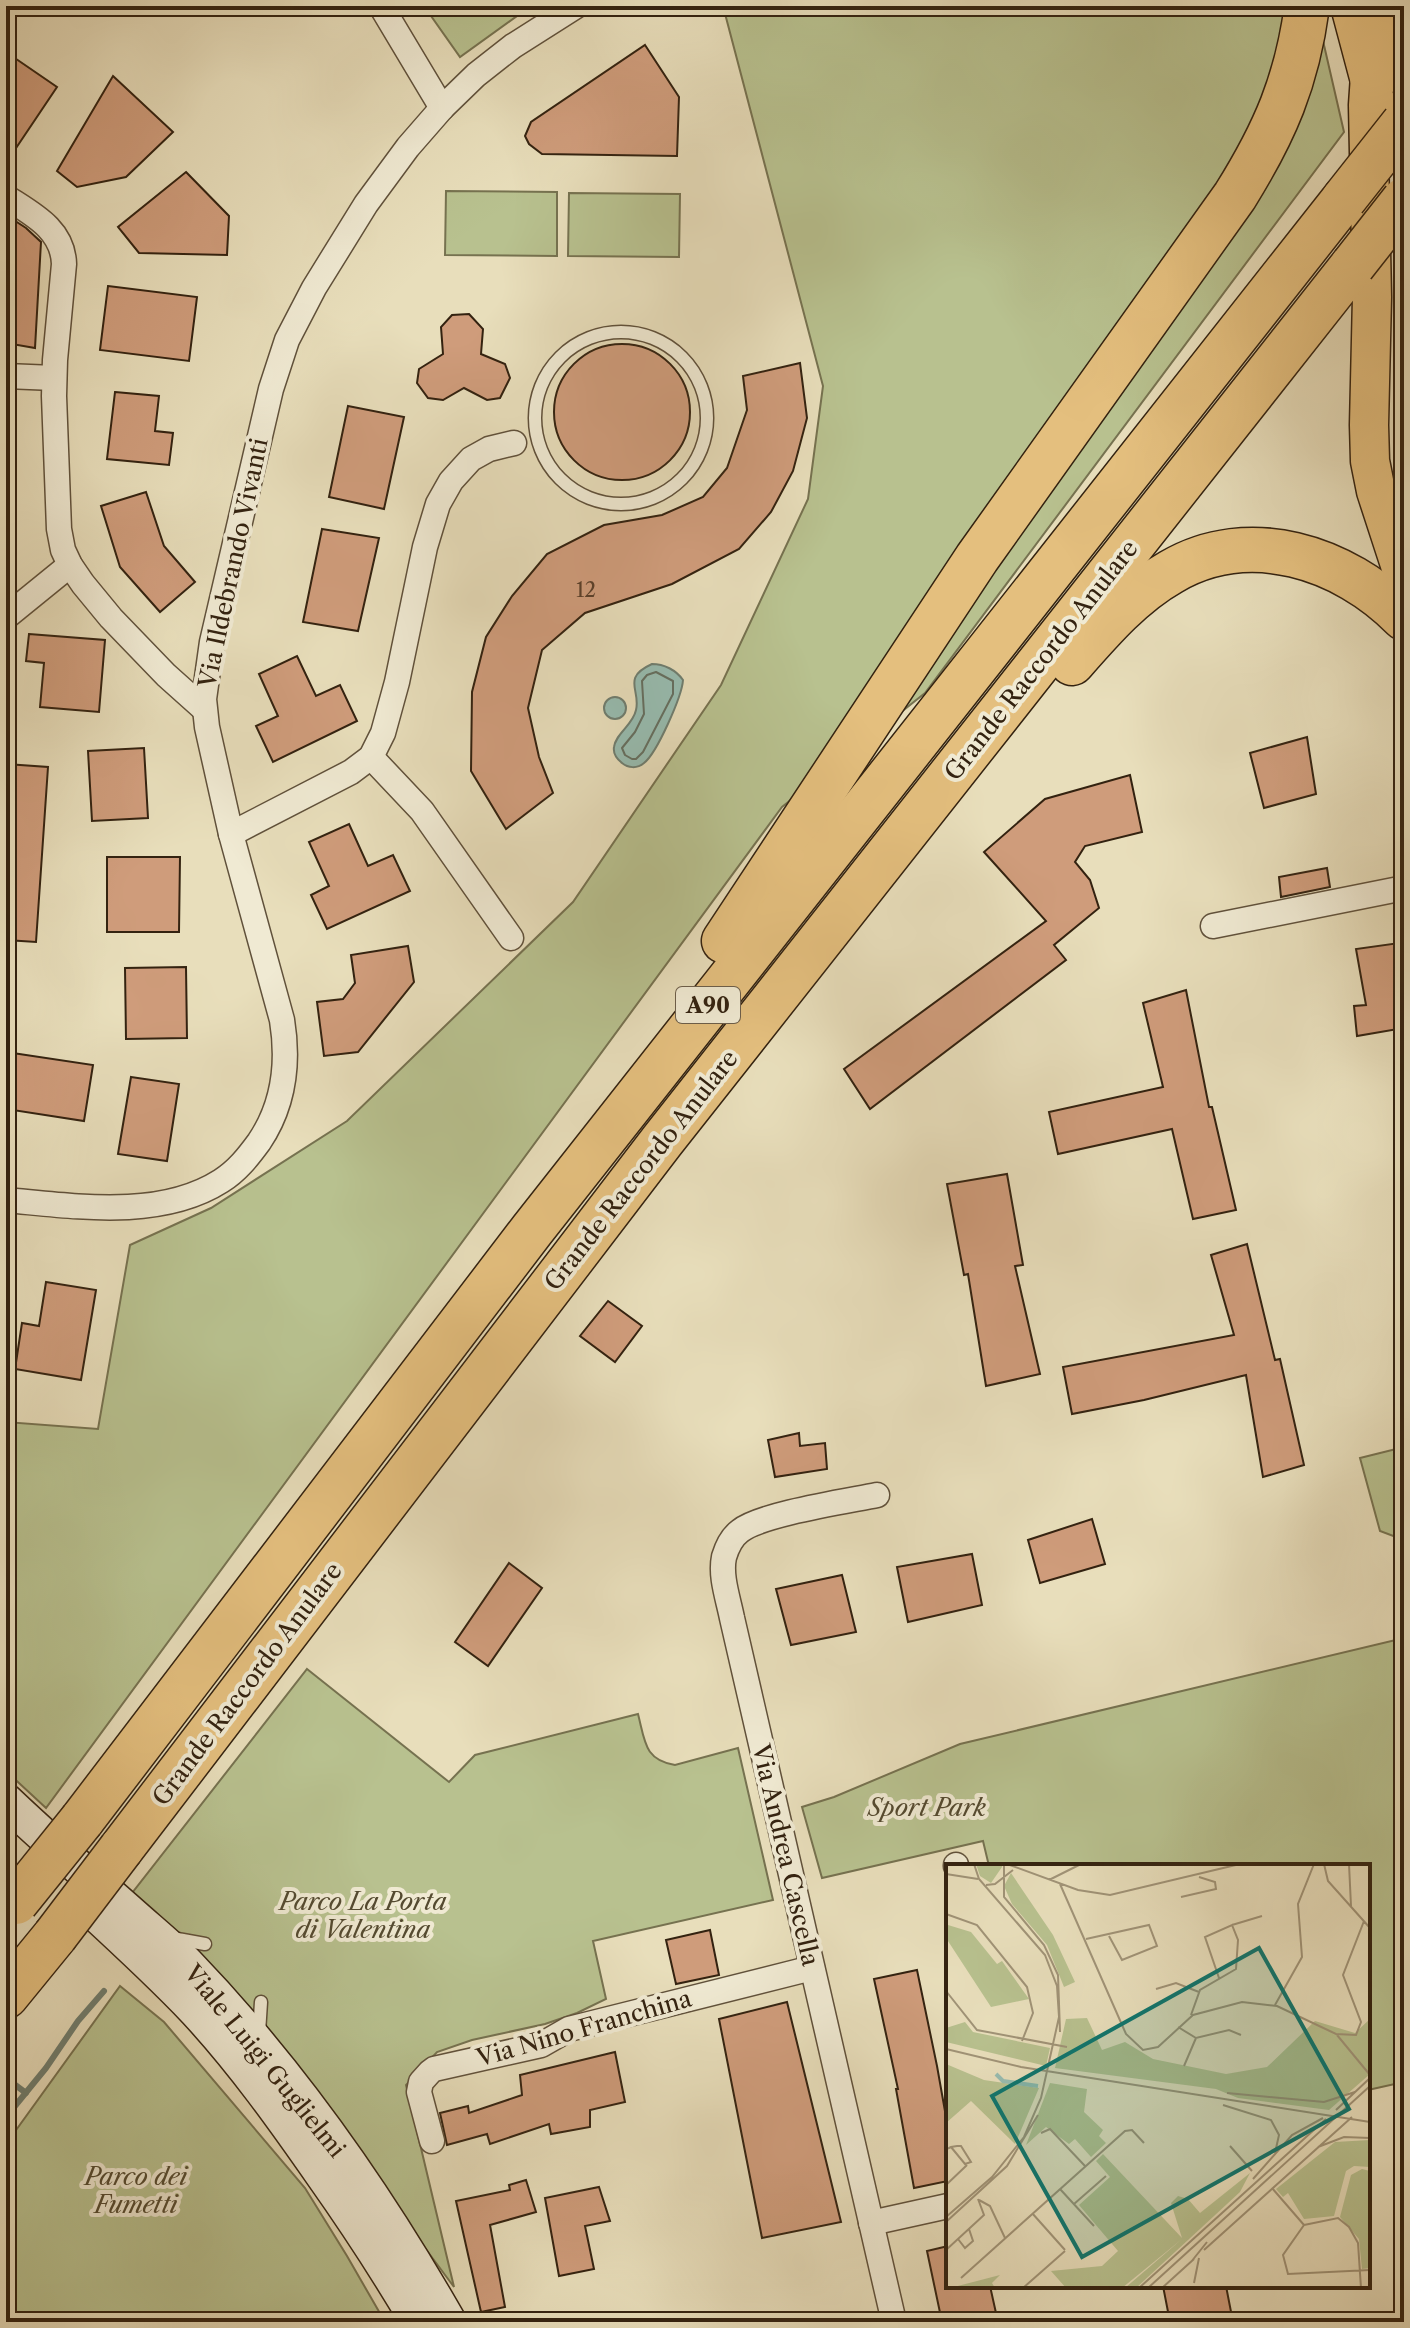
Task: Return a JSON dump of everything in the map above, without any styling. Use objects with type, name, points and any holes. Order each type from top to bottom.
[{"type":"highway","points":[[532,1230],[619,1091],[743,914],[977,558],[1235,196],[1283,107],[1298,61],[1307,6]]},
{"type":"highway","points":[[1387,74],[1388,6]]},
{"type":"highway","name":"Grande Raccordo Anulare","points":[[11,1909],[532,1230],[1404,123]]},
{"type":"highway","name":"Grande Raccordo Anulare","points":[[6,1996],[512,1336],[1404,200]]},
{"type":"highway","points":[[913,823],[1001,742],[1129,603],[1158,579],[1198,558],[1261,549],[1306,556],[1326,563],[1367,586],[1404,618]]},
{"type":"main road","points":[[1350,6],[1387,74],[1404,233]]},
{"type":"main road","points":[[1387,74],[1368,105],[1372,297],[1369,451],[1376,491],[1404,577]]},
{"type":"street","points":[[381,6],[442,108]]},
{"type":"street","name":"Via Ildebrando Vivanti","points":[[6,1200],[113,1206],[177,1199],[221,1181],[240,1165],[262,1137],[274,1115],[285,1068],[286,1043],[279,1004],[231,834],[204,709],[205,680],[212,642],[266,406],[287,340],[314,288],[366,204],[408,147],[476,75],[499,56],[576,6]]},
{"type":"street","points":[[6,197],[42,222],[57,237],[63,250],[54,378],[59,529],[63,550],[70,565],[111,618],[204,709]]},
{"type":"street","points":[[6,376],[54,378]]},
{"type":"street","points":[[231,834],[351,772],[371,757],[383,733],[397,682],[425,547],[438,504],[451,481],[471,459],[489,449],[514,443]]},
{"type":"street","points":[[6,617],[70,565]]},
{"type":"street","points":[[371,757],[422,811],[511,938]]},
{"type":"street","points":[[1213,926],[1404,888]]},
{"type":"street","name":"Via Andrea Cascella","points":[[877,1495],[746,1527],[733,1538],[723,1565],[732,1618],[894,2322]]},
{"type":"street","name":"Viale Luigi Guglielmi","points":[[6,1801],[185,1962],[258,2045],[346,2159],[413,2258],[449,2322]]},
{"type":"street","name":"Viale Luigi Guglielmi","points":[[6,1833],[153,1968],[246,2069],[339,2196],[418,2322]]},
{"type":"street","name":"Via Nino Franchina","points":[[432,2141],[419,2092],[421,2082],[434,2069],[541,2045],[569,2029],[812,1968]]},
{"type":"street","points":[[871,2223],[946,2206]]},
{"type":"lane","points":[[627,330],[642,335],[670,345],[700,379],[709,424],[700,453],[695,467],[660,497],[615,506],[573,492],[543,458],[539,440],[534,413],[548,369],[583,339],[627,330]]},
{"type":"lane","points":[[514,443],[539,440]]},
{"type":"lane","points":[[154,1935],[205,1944]]},
{"type":"lane","points":[[258,2045],[261,2002]]},
{"type":"green space","points":[[424,6],[531,6],[460,57]]},
{"type":"green space","points":[[723,6],[1315,6],[1344,132],[925,693],[782,807],[46,1808],[6,1771],[6,1422],[98,1429],[130,1245],[211,1208],[347,1121],[573,902],[721,685],[808,499],[823,386]]},
{"type":"green space","points":[[446,191],[557,192],[557,256],[445,255]]},
{"type":"green space","points":[[569,193],[680,194],[679,257],[568,256]]},
{"type":"green space","points":[[1404,1447],[1404,1540],[1380,1531],[1360,1458]]},
{"type":"green space","name":"Sport Park","points":[[1404,1638],[1404,2082],[1370,2090],[1370,1864],[989,1864],[983,1841],[822,1878],[802,1807],[834,1797],[960,1744]]},
{"type":"green space","name":"Parco La Porta di Valentina","points":[[307,1669],[449,1782],[475,1755],[638,1714],[648,1748],[657,1759],[665,1762],[675,1765],[738,1748],[773,1900],[593,1941],[606,1999],[545,2024],[472,2040],[437,2052],[406,2085],[454,2287],[302,2083],[129,1897]]},
{"type":"green space","name":"Parco dei Fumetti","points":[[120,1986],[164,2022],[305,2188],[385,2322],[6,2322],[6,2144]]},
{"type":"water","points":[[652,664],[665,666],[677,673],[683,680],[682,688],[655,748],[644,763],[630,767],[618,760],[614,747],[636,710],[634,685],[637,674]]},
{"type":"water","points":[[611,697],[619,697],[626,708],[619,719],[611,719],[604,712],[604,704]]},
{"type":"building","points":[[645,45],[679,97],[677,156],[542,154],[529,144],[525,136],[531,122]]},
{"type":"building","points":[[6,52],[57,87],[6,163]]},
{"type":"building","points":[[113,76],[173,132],[126,177],[77,187],[57,171]]},
{"type":"building","points":[[186,172],[229,216],[227,255],[139,253],[118,227]]},
{"type":"building","points":[[6,215],[41,242],[35,348],[6,343]]},
{"type":"building","points":[[108,286],[197,297],[189,361],[100,350]]},
{"type":"building","points":[[469,314],[483,329],[481,354],[505,364],[510,378],[500,398],[487,400],[464,388],[443,400],[428,398],[417,383],[419,369],[443,354],[441,327],[452,315]]},
{"type":"building","points":[[622,344],[648,349],[670,364],[685,386],[690,412],[685,438],[670,460],[648,475],[622,480],[596,475],[574,460],[559,438],[554,412],[559,386],[574,364],[596,349]]},
{"type":"building","points":[[800,363],[807,418],[793,471],[771,512],[739,549],[672,584],[585,613],[542,650],[528,708],[539,757],[553,793],[506,829],[471,771],[472,692],[486,637],[512,596],[547,554],[604,525],[662,515],[703,497],[727,468],[747,410],[743,376]]},
{"type":"building","points":[[115,392],[159,396],[155,431],[173,433],[169,465],[107,459]]},
{"type":"building","points":[[348,406],[404,417],[384,509],[329,497]]},
{"type":"building","points":[[146,492],[164,546],[195,582],[160,612],[120,567],[101,506]]},
{"type":"building","points":[[322,529],[379,538],[358,631],[303,622]]},
{"type":"building","points":[[29,634],[105,640],[99,712],[40,707],[44,663],[26,661]]},
{"type":"building","points":[[297,656],[316,696],[340,685],[357,721],[273,762],[256,726],[278,716],[259,674]]},
{"type":"building","points":[[1307,737],[1316,794],[1264,808],[1250,753]]},
{"type":"building","points":[[144,748],[148,818],[92,821],[88,751]]},
{"type":"building","points":[[6,764],[48,767],[36,942],[6,940]]},
{"type":"building","points":[[1130,775],[1142,832],[1085,846],[1075,862],[1090,880],[1099,908],[1054,945],[1066,960],[870,1109],[844,1069],[1046,921],[984,852],[1045,799]]},
{"type":"building","points":[[349,824],[368,866],[393,855],[410,891],[327,929],[311,895],[329,886],[309,842]]},
{"type":"building","points":[[107,857],[180,857],[179,932],[107,932]]},
{"type":"building","points":[[1327,868],[1330,887],[1281,897],[1279,877]]},
{"type":"building","points":[[1399,943],[1404,965],[1404,1028],[1357,1036],[1354,1006],[1366,1005],[1356,949]]},
{"type":"building","points":[[408,946],[414,982],[358,1052],[324,1056],[317,1002],[343,999],[355,983],[351,955]]},
{"type":"building","points":[[186,967],[187,1038],[126,1039],[125,968]]},
{"type":"building","points":[[1186,990],[1209,1107],[1212,1107],[1236,1210],[1193,1219],[1172,1129],[1058,1154],[1049,1112],[1163,1087],[1143,1003]]},
{"type":"building","points":[[6,1052],[93,1065],[84,1121],[6,1109]]},
{"type":"building","points":[[131,1077],[179,1084],[167,1161],[118,1154]]},
{"type":"building","points":[[1007,1174],[1023,1265],[1015,1266],[1040,1374],[986,1386],[968,1274],[964,1275],[947,1184]]},
{"type":"building","points":[[1247,1244],[1275,1360],[1280,1359],[1304,1465],[1263,1477],[1246,1375],[1072,1414],[1063,1367],[1234,1335],[1211,1255]]},
{"type":"building","points":[[46,1282],[96,1290],[81,1380],[15,1369],[22,1323],[39,1326]]},
{"type":"building","points":[[608,1301],[642,1326],[615,1362],[580,1336]]},
{"type":"building","points":[[799,1433],[800,1446],[825,1443],[827,1469],[775,1477],[768,1440]]},
{"type":"building","points":[[1092,1519],[1105,1564],[1040,1583],[1028,1540]]},
{"type":"building","points":[[972,1554],[982,1605],[908,1622],[897,1567]]},
{"type":"building","points":[[509,1563],[542,1588],[488,1666],[455,1642]]},
{"type":"building","points":[[842,1575],[856,1632],[791,1645],[776,1589]]},
{"type":"building","points":[[710,1930],[719,1975],[676,1984],[666,1940]]},
{"type":"building","points":[[917,1970],[946,2117],[946,2181],[914,2188],[898,2089],[874,1979]]},
{"type":"building","points":[[787,2002],[841,2222],[762,2238],[719,2019]]},
{"type":"building","points":[[615,2052],[625,2102],[590,2110],[590,2127],[551,2134],[549,2124],[490,2144],[487,2134],[447,2145],[440,2113],[468,2106],[469,2113],[522,2095],[520,2075]]},
{"type":"building","points":[[526,2180],[536,2212],[490,2225],[505,2307],[481,2312],[456,2201],[510,2190],[509,2185]]},
{"type":"building","points":[[599,2187],[610,2221],[585,2226],[594,2269],[559,2276],[545,2198]]},
{"type":"building","points":[[946,2246],[946,2288],[990,2288],[998,2322],[942,2322],[927,2251]]},
{"type":"building","points":[[1163,2288],[1226,2288],[1233,2322],[1170,2322]]},
{"type":"waterway","points":[[6,2117],[104,1991]]},
{"type":"waterway","points":[[6,2078],[26,2093]]}]
